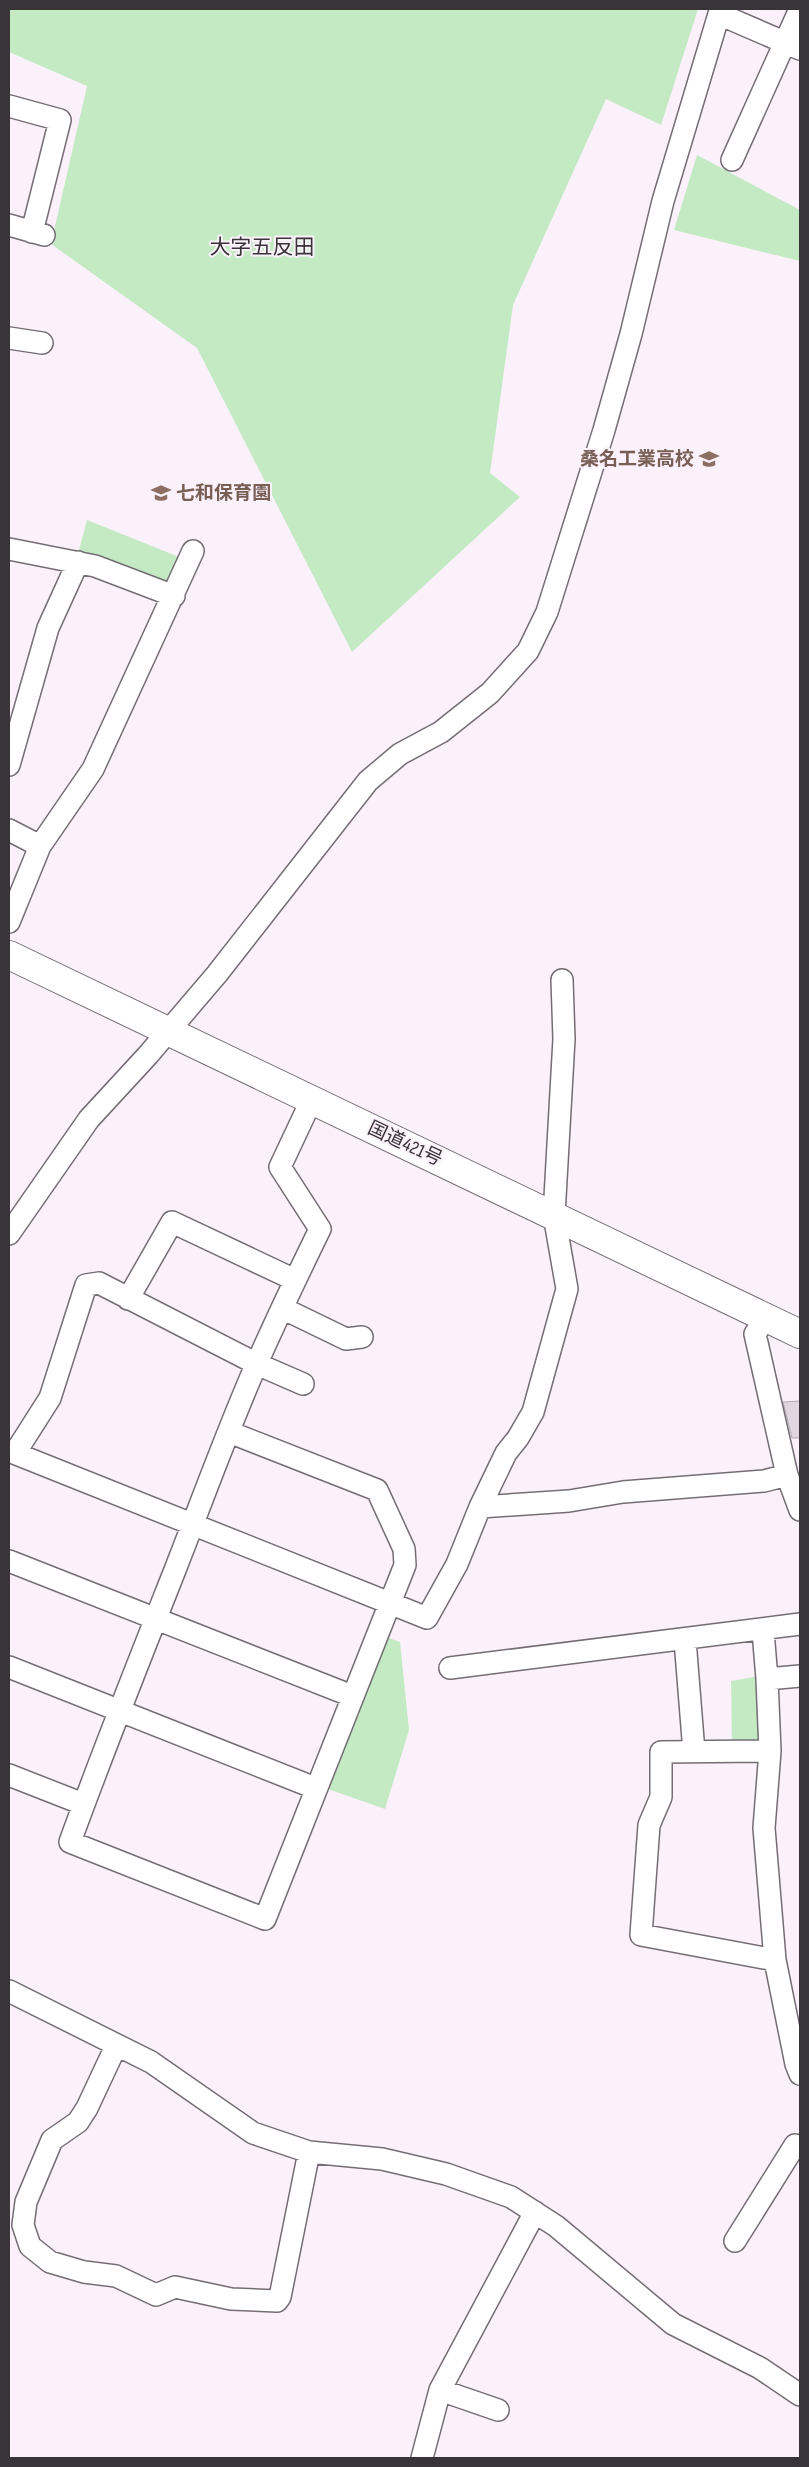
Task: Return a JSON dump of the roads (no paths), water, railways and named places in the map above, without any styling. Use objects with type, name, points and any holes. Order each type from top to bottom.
[{"type":"highway","name":"国道421号","points":[[9,955],[800,1334]]},
{"type":"street","points":[[732,160],[793,46],[800,9]]},
{"type":"street","points":[[9,1234],[89,1119],[217,974],[368,781],[400,754],[441,732],[490,693],[528,651],[547,612],[604,430],[631,334],[663,201],[719,14],[793,46]]},
{"type":"street","points":[[9,106],[60,120],[38,234],[9,225]]},
{"type":"street","points":[[9,338],[42,343]]},
{"type":"street","points":[[9,549],[95,566],[174,596]]},
{"type":"street","points":[[9,922],[40,846],[93,769],[193,551]]},
{"type":"street","points":[[9,765],[48,628],[78,562]]},
{"type":"street","points":[[9,830],[40,846]]},
{"type":"street","points":[[303,1384],[256,1364],[99,1283],[86,1286],[50,1398],[12,1452],[427,1618],[457,1564],[480,1507],[506,1452],[518,1438],[533,1412],[567,1289],[554,1215],[564,1038],[562,980]]},
{"type":"street","points":[[229,1432],[377,1490],[404,1549],[405,1565],[315,1788],[265,1919],[70,1842],[83,1804],[229,1432],[256,1364],[320,1229],[280,1167],[312,1099]]},
{"type":"street","points":[[128,1299],[172,1222],[295,1280]]},
{"type":"street","points":[[282,1308],[346,1339],[362,1337]]},
{"type":"street","points":[[766,1317],[754,1334],[787,1475],[800,1510]]},
{"type":"street","points":[[480,1507],[569,1501],[623,1492],[764,1481],[787,1475]]},
{"type":"street","points":[[9,1560],[352,1696]]},
{"type":"street","points":[[450,1668],[763,1631],[800,1624]]},
{"type":"street","points":[[763,1631],[770,1751],[764,1828],[775,1960],[796,2064],[800,2074]]},
{"type":"street","points":[[685,1640],[694,1752]]},
{"type":"street","points":[[9,1667],[315,1788]]},
{"type":"street","points":[[767,1679],[800,1676]]},
{"type":"street","points":[[770,1751],[661,1752],[661,1797],[649,1825],[641,1935],[775,1960]]},
{"type":"street","points":[[9,1775],[83,1804]]},
{"type":"street","points":[[9,1991],[150,2062],[254,2133],[309,2152],[382,2160],[446,2174],[511,2197],[556,2226],[673,2324],[760,2368],[800,2394]]},
{"type":"street","points":[[116,2046],[87,2108],[78,2122],[52,2140],[26,2202],[23,2225],[30,2246],[50,2262],[84,2272],[116,2276],[156,2295],[175,2286],[231,2300],[276,2301],[280,2297],[309,2152]]},
{"type":"street","points":[[735,2242],[796,2145],[800,2147]]},
{"type":"street","points":[[422,2458],[440,2390],[536,2212]]},
{"type":"street","points":[[440,2390],[498,2410]]},
{"type":"place","name":"桑名工業高校","points":[[709,459]]},
{"type":"place","name":"七和保育園","points":[[161,493]]},
{"type":"district","name":"大字五反田","points":[[262,247]]}]
